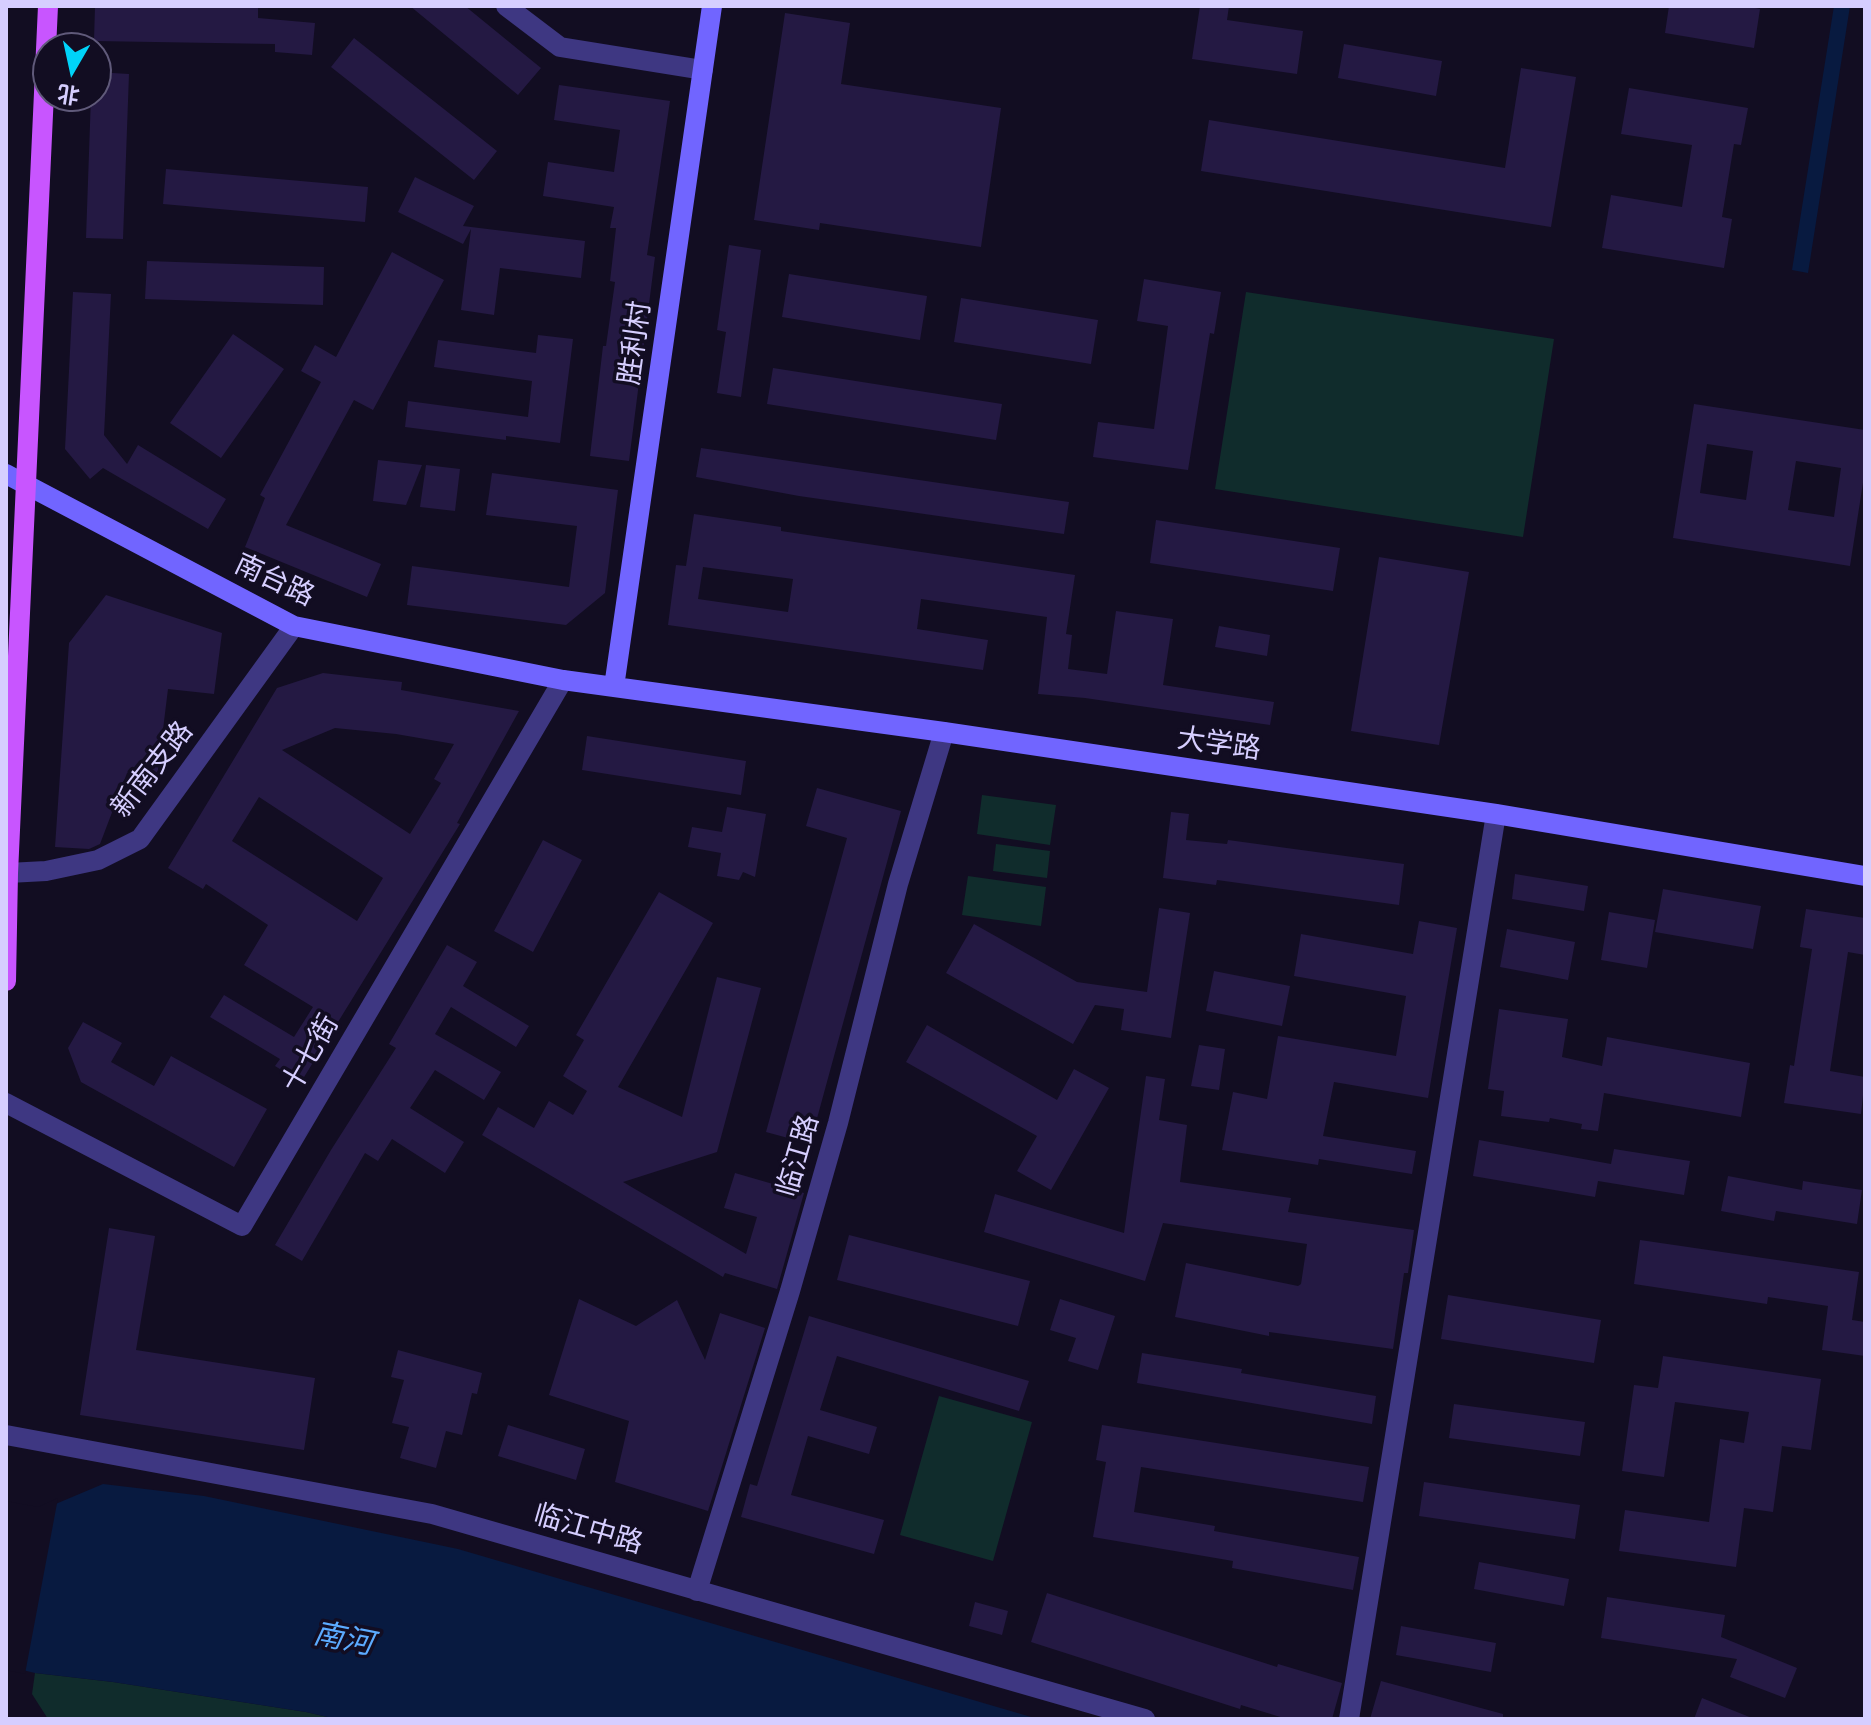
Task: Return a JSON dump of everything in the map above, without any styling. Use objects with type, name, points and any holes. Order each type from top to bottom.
[{"type":"main road","points":[[6,981],[8,873],[48,6]]},
{"type":"street","points":[[506,6],[560,47],[703,70]]},
{"type":"street","name":"胜利村","points":[[614,687],[712,6]]},
{"type":"street","name":"南台路","points":[[6,474],[294,626],[563,680]]},
{"type":"street","name":"新南支路","points":[[8,873],[46,871],[98,860],[140,839],[294,626]]},
{"type":"street","name":"大学路","points":[[563,680],[944,732],[1496,814],[1865,876]]},
{"type":"street","name":"十七街","points":[[6,1103],[242,1226],[563,680]]},
{"type":"street","name":"临江路","points":[[697,1591],[790,1291],[838,1123],[898,884],[944,732]]},
{"type":"street","points":[[1349,1719],[1496,814]]},
{"type":"street","name":"临江中路","points":[[6,1435],[432,1514],[1145,1719]]},
{"type":"green space","points":[[1246,292],[1554,339],[1523,537],[1215,489]]},
{"type":"green space","points":[[982,795],[1056,805],[1050,845],[977,834]]},
{"type":"green space","points":[[996,844],[1050,851],[1047,878],[993,871]]},
{"type":"green space","points":[[968,876],[1046,887],[1041,926],[962,915]]},
{"type":"green space","points":[[939,1396],[1032,1422],[993,1561],[900,1535]]},
{"type":"green space","points":[[35,1673],[113,1682],[336,1719],[48,1719],[32,1694]]},
{"type":"water","points":[[1834,6],[1850,6],[1808,273],[1792,270]]},
{"type":"water","name":"南河","points":[[103,1484],[204,1496],[458,1549],[1038,1719],[336,1719],[6,1666],[39,1511]]},
{"type":"pier","points":[[58,1498],[25,1674],[6,1670],[6,1501],[38,1507]]},
{"type":"building","points":[[95,6],[258,6],[258,18],[315,23],[312,55],[275,52],[275,44],[112,41],[112,32],[94,32]]},
{"type":"building","points":[[410,6],[465,6],[541,68],[518,95]]},
{"type":"building","points":[[1200,6],[1229,6],[1227,20],[1303,31],[1297,74],[1192,59]]},
{"type":"building","points":[[1669,6],[1746,6],[1760,9],[1754,48],[1665,33]]},
{"type":"building","points":[[785,13],[850,23],[841,84],[1001,108],[981,247],[820,223],[819,230],[754,220]]},
{"type":"building","points":[[354,38],[497,151],[474,180],[331,67]]},
{"type":"building","points":[[1344,44],[1442,61],[1436,96],[1338,78]]},
{"type":"building","points":[[1521,68],[1576,77],[1551,227],[1201,171],[1209,120],[1505,168]]},
{"type":"building","points":[[112,73],[129,74],[123,239],[86,238],[90,112],[112,112]]},
{"type":"building","points":[[559,85],[670,101],[647,255],[655,257],[629,461],[590,456],[603,346],[606,346],[615,282],[610,281],[616,228],[610,228],[614,207],[543,196],[548,162],[614,172],[620,130],[554,120]]},
{"type":"building","points":[[1629,88],[1748,108],[1741,145],[1734,144],[1722,217],[1732,219],[1724,268],[1602,248],[1611,195],[1682,207],[1692,145],[1621,134]]},
{"type":"building","points":[[166,169],[368,187],[365,222],[163,204]]},
{"type":"building","points":[[415,177],[474,206],[463,226],[585,241],[581,278],[500,268],[494,315],[461,310],[471,229],[463,244],[398,212]]},
{"type":"building","points":[[729,245],[761,250],[741,397],[717,393],[726,332],[717,330]]},
{"type":"building","points":[[392,252],[444,280],[373,410],[354,400],[286,525],[381,564],[367,597],[245,547],[265,498],[260,495],[321,382],[301,371],[315,345],[336,357]]},
{"type":"building","points":[[147,261],[324,267],[323,305],[145,299]]},
{"type":"building","points":[[789,274],[927,296],[920,340],[782,317]]},
{"type":"building","points":[[1144,279],[1221,292],[1214,334],[1210,333],[1188,470],[1093,457],[1098,422],[1154,429],[1168,326],[1137,321]]},
{"type":"building","points":[[73,292],[111,294],[104,435],[127,464],[138,445],[226,499],[208,529],[103,468],[90,479],[65,449]]},
{"type":"building","points":[[961,298],[1098,320],[1091,364],[954,342]]},
{"type":"building","points":[[233,334],[284,369],[221,458],[170,423]]},
{"type":"building","points":[[538,335],[573,339],[560,443],[506,436],[506,440],[405,427],[408,401],[528,417],[532,381],[434,367],[438,340],[536,353]]},
{"type":"building","points":[[773,368],[1002,404],[996,440],[767,404]]},
{"type":"building","points":[[1694,404],[1865,430],[1865,470],[1850,566],[1673,538]],"holes":[[[1707,444],[1753,451],[1746,500],[1700,493]],[[1796,461],[1841,468],[1834,517],[1788,510]]]},
{"type":"building","points":[[701,448],[1069,502],[1064,534],[799,496],[696,477]]},
{"type":"building","points":[[378,460],[422,465],[406,505],[373,501]]},
{"type":"building","points":[[426,465],[460,469],[455,511],[420,507]]},
{"type":"building","points":[[492,473],[618,490],[605,593],[566,625],[407,605],[412,566],[569,587],[577,526],[486,515]]},
{"type":"building","points":[[694,514],[781,527],[781,531],[1075,575],[1066,634],[1072,635],[1068,669],[1107,674],[1116,611],[1173,619],[1163,685],[1274,702],[1270,725],[1038,694],[1047,617],[921,599],[917,629],[988,640],[983,670],[668,625],[676,565],[686,566]],"holes":[[[703,567],[793,579],[788,612],[698,599]]]},
{"type":"building","points":[[1156,520],[1340,548],[1333,591],[1150,563]]},
{"type":"building","points":[[1379,557],[1469,572],[1439,745],[1351,731]]},
{"type":"building","points":[[106,595],[222,633],[214,694],[168,689],[157,778],[127,773],[100,844],[89,849],[55,847],[69,643]]},
{"type":"building","points":[[1219,626],[1270,635],[1267,656],[1215,647]]},
{"type":"building","points":[[323,673],[402,682],[401,690],[519,711],[457,823],[460,824],[301,1082],[275,1066],[280,1059],[210,1017],[224,995],[294,1037],[313,1007],[244,965],[268,925],[206,884],[203,889],[168,868],[277,688]],"holes":[[[335,728],[454,744],[434,779],[441,783],[410,834],[282,750]],[[259,797],[383,878],[357,921],[232,841]]]},
{"type":"building","points":[[587,736],[746,761],[741,795],[582,770]]},
{"type":"building","points":[[817,788],[901,811],[810,1144],[766,1132],[847,838],[806,826]]},
{"type":"building","points":[[727,807],[766,814],[755,877],[743,872],[739,880],[717,876],[721,853],[688,847],[692,827],[722,832]]},
{"type":"building","points":[[1171,812],[1189,814],[1186,840],[1227,844],[1228,840],[1404,864],[1399,905],[1217,880],[1216,885],[1163,878]]},
{"type":"building","points":[[543,840],[582,860],[533,952],[494,931]]},
{"type":"building","points":[[1515,874],[1588,886],[1584,911],[1512,899]]},
{"type":"building","points":[[1663,889],[1761,906],[1753,949],[1655,932]]},
{"type":"building","points":[[659,892],[713,923],[618,1087],[682,1117],[717,977],[761,988],[717,1152],[623,1182],[746,1254],[757,1217],[724,1208],[735,1173],[804,1193],[777,1289],[725,1273],[723,1277],[482,1135],[498,1107],[534,1128],[549,1101],[573,1115],[587,1091],[563,1076],[584,1040],[576,1035]]},
{"type":"building","points":[[1159,908],[1190,913],[1171,1038],[1121,1030],[1124,1009],[1095,1005],[1073,1044],[946,973],[974,924],[1077,982],[1147,992]]},
{"type":"building","points":[[1806,909],[1865,918],[1865,955],[1848,952],[1830,1071],[1865,1077],[1861,1114],[1784,1103],[1790,1065],[1794,1066],[1812,949],[1800,947]]},
{"type":"building","points":[[1609,912],[1655,920],[1647,968],[1601,960]]},
{"type":"building","points":[[1419,921],[1457,928],[1428,1098],[1334,1082],[1323,1136],[1416,1151],[1412,1174],[1319,1159],[1318,1165],[1222,1150],[1233,1092],[1267,1099],[1278,1036],[1396,1056],[1406,996],[1294,976],[1301,934],[1413,954]]},
{"type":"building","points":[[1507,929],[1575,942],[1568,980],[1500,967]]},
{"type":"building","points":[[447,945],[477,962],[463,986],[529,1026],[516,1047],[451,1007],[435,1034],[501,1072],[484,1100],[435,1070],[410,1108],[464,1142],[445,1173],[392,1139],[378,1161],[365,1153],[302,1261],[275,1245],[396,1048],[389,1044]]},
{"type":"building","points":[[1214,971],[1290,986],[1282,1026],[1206,1011]]},
{"type":"building","points":[[1499,1009],[1568,1019],[1562,1057],[1602,1066],[1607,1037],[1750,1063],[1741,1117],[1604,1093],[1598,1131],[1581,1129],[1582,1124],[1550,1118],[1549,1122],[1501,1116],[1504,1091],[1488,1089]]},
{"type":"building","points":[[83,1022],[122,1043],[111,1062],[154,1086],[171,1056],[267,1109],[234,1167],[81,1082],[68,1048]]},
{"type":"building","points":[[927,1025],[1057,1100],[1074,1069],[1109,1088],[1051,1190],[1017,1171],[1037,1136],[906,1062]]},
{"type":"building","points":[[1199,1045],[1225,1049],[1219,1090],[1191,1086]]},
{"type":"building","points":[[1146,1076],[1165,1079],[1159,1120],[1187,1125],[1180,1182],[1291,1198],[1288,1212],[1414,1230],[1393,1349],[1269,1332],[1269,1336],[1175,1317],[1186,1263],[1298,1286],[1301,1284],[1307,1244],[1163,1223],[1145,1281],[984,1232],[995,1194],[1124,1233]]},
{"type":"building","points":[[1479,1140],[1611,1164],[1614,1149],[1690,1161],[1684,1195],[1598,1181],[1595,1197],[1473,1176]]},
{"type":"building","points":[[1728,1176],[1802,1190],[1803,1181],[1862,1190],[1857,1224],[1776,1211],[1774,1221],[1721,1211]]},
{"type":"building","points":[[109,1228],[155,1236],[136,1350],[315,1378],[304,1450],[80,1415]]},
{"type":"building","points":[[849,1235],[1030,1281],[1018,1326],[837,1280]]},
{"type":"building","points":[[1640,1240],[1859,1272],[1852,1320],[1865,1322],[1865,1356],[1822,1350],[1828,1306],[1768,1297],[1767,1304],[1634,1284]]},
{"type":"building","points":[[1448,1295],[1601,1320],[1594,1363],[1441,1339]]},
{"type":"building","points":[[579,1299],[636,1326],[677,1300],[705,1360],[720,1313],[765,1328],[708,1511],[615,1482],[629,1421],[549,1395]]},
{"type":"building","points":[[1060,1299],[1115,1316],[1098,1370],[1068,1361],[1076,1338],[1050,1330]]},
{"type":"building","points":[[809,1316],[1029,1381],[1019,1411],[837,1356],[820,1410],[877,1427],[869,1454],[808,1436],[791,1495],[884,1520],[874,1554],[741,1517],[750,1484],[757,1486]]},
{"type":"building","points":[[398,1350],[482,1373],[477,1394],[472,1393],[462,1435],[446,1431],[436,1468],[400,1458],[409,1427],[392,1423],[404,1380],[391,1377]]},
{"type":"building","points":[[1142,1353],[1376,1396],[1372,1424],[1137,1383]]},
{"type":"building","points":[[1663,1356],[1821,1379],[1811,1450],[1782,1446],[1773,1512],[1744,1508],[1736,1567],[1619,1551],[1625,1510],[1709,1522],[1720,1439],[1744,1443],[1749,1412],[1675,1402],[1664,1477],[1622,1471],[1634,1385],[1658,1388]]},
{"type":"building","points":[[1454,1404],[1585,1422],[1580,1456],[1449,1438]]},
{"type":"building","points":[[508,1425],[585,1449],[576,1480],[498,1456]]},
{"type":"building","points":[[1102,1425],[1369,1467],[1363,1502],[1141,1467],[1134,1512],[1215,1526],[1214,1531],[1359,1557],[1353,1590],[1232,1568],[1233,1561],[1093,1537],[1106,1462],[1096,1460]]},
{"type":"building","points":[[1424,1482],[1580,1505],[1575,1539],[1419,1516]]},
{"type":"building","points":[[1479,1562],[1569,1579],[1564,1606],[1474,1589]]},
{"type":"building","points":[[1047,1593],[1277,1667],[1278,1664],[1342,1683],[1332,1719],[1287,1719],[1241,1705],[1240,1709],[1031,1642]]},
{"type":"building","points":[[1607,1597],[1725,1615],[1721,1637],[1797,1668],[1785,1698],[1730,1677],[1737,1659],[1601,1638]]},
{"type":"building","points":[[975,1602],[1008,1611],[1002,1635],[969,1626]]},
{"type":"building","points":[[1401,1626],[1496,1643],[1491,1672],[1396,1655]]},
{"type":"building","points":[[1381,1681],[1503,1714],[1503,1719],[1370,1719]]},
{"type":"building","points":[[1702,1698],[1752,1718],[1752,1719],[1694,1719]]}]
